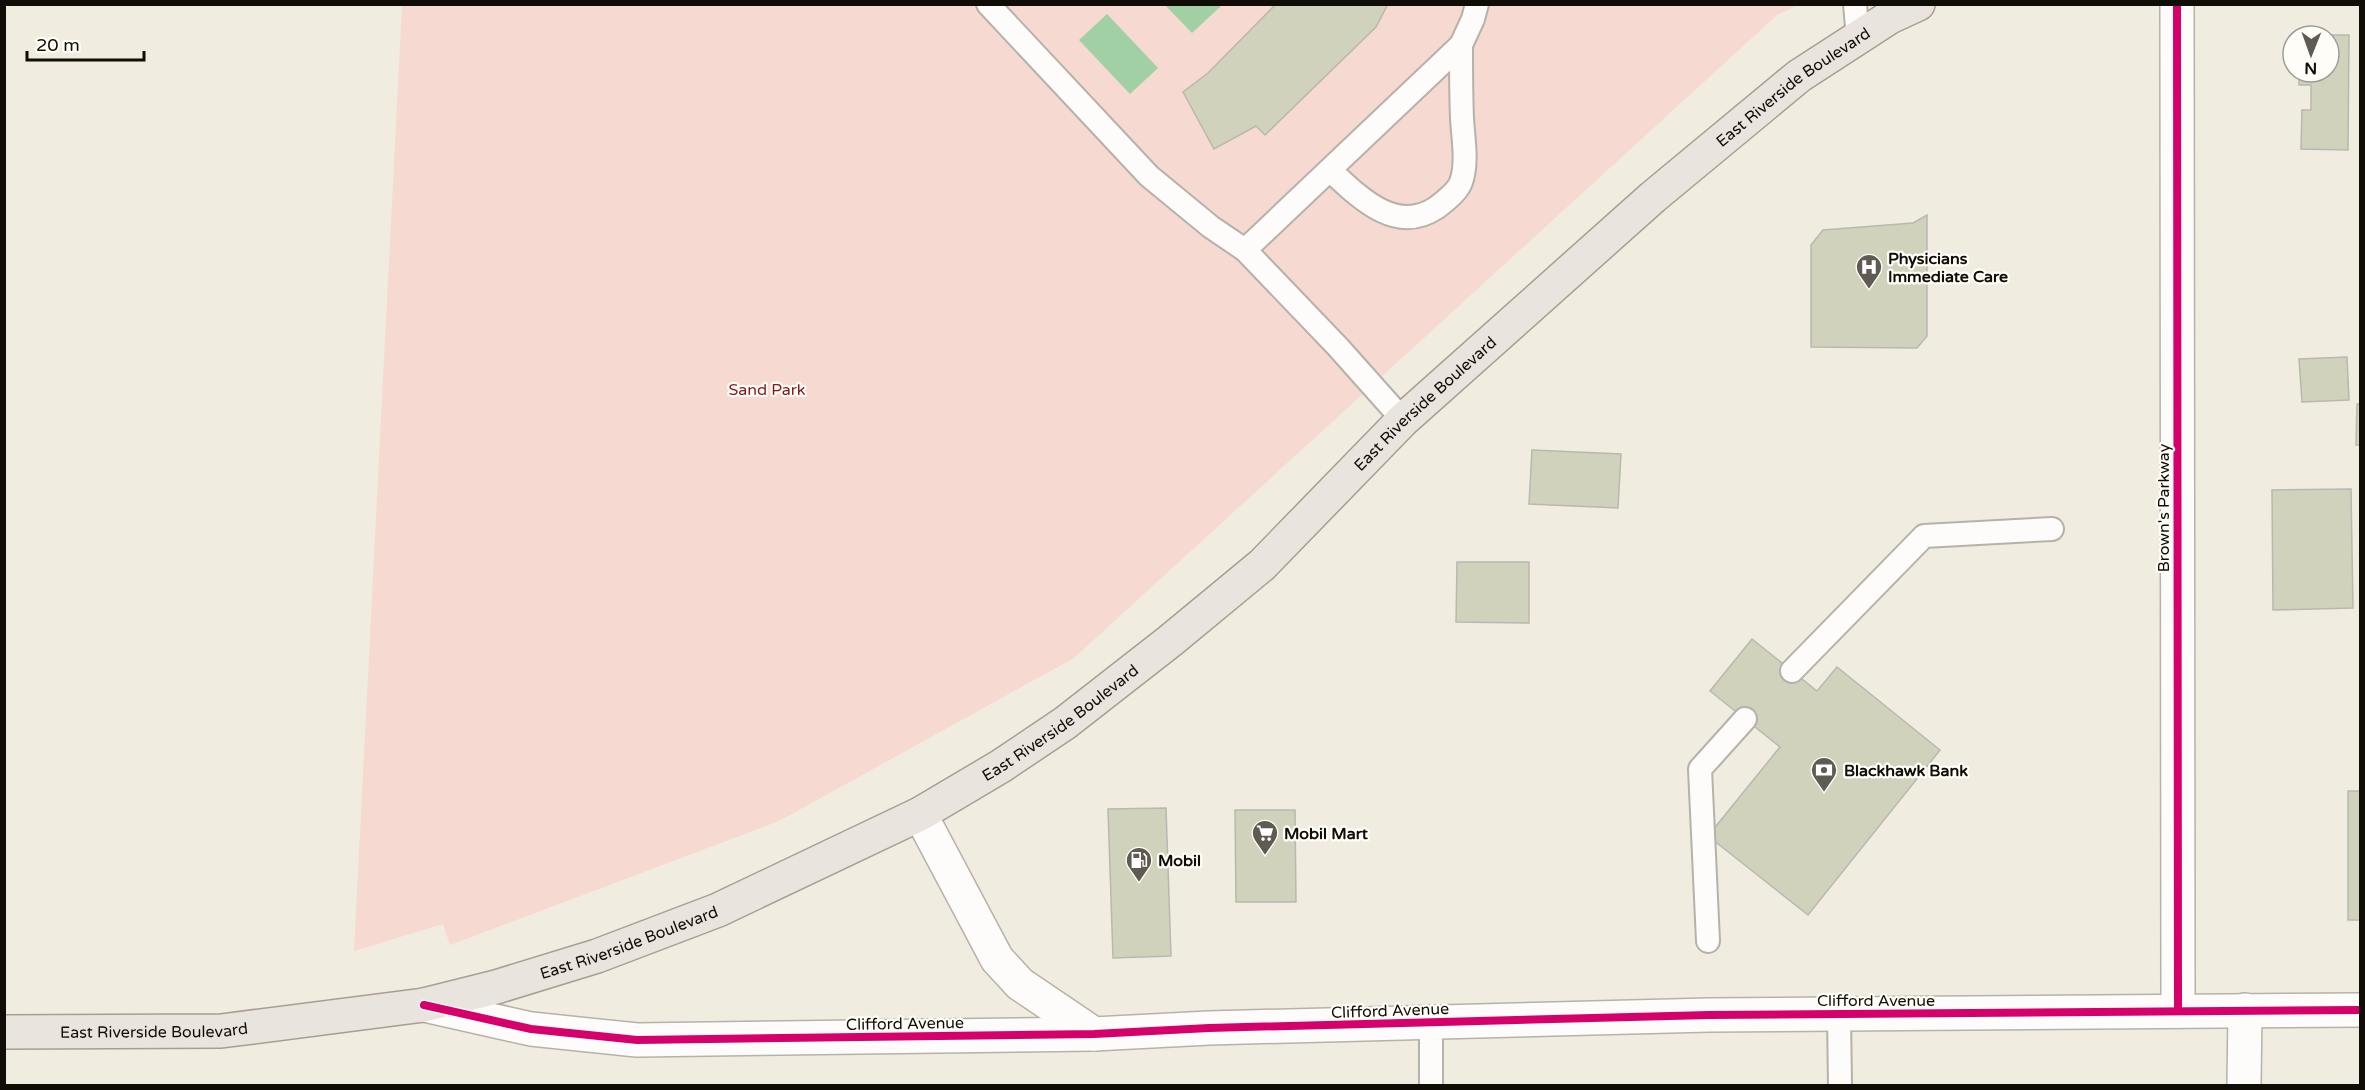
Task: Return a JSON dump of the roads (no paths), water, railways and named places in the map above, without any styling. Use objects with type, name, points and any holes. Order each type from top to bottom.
[{"type":"main road","name":"East Riverside Boulevard","points":[[4,1032],[221,1031],[424,1005],[496,987],[597,956],[718,910],[920,814],[1002,766],[1065,723],[1170,641],[1262,565],[1403,420],[1662,189],[1799,76],[1890,17],[1918,4]]},
{"type":"street","name":"Brown's Parkway","points":[[2176,4],[2178,1011]]},
{"type":"street","points":[[920,814],[997,960],[1020,984],[1094,1034]]},
{"type":"street","name":"Clifford Avenue","points":[[424,1005],[531,1029],[636,1040],[1094,1034],[1209,1028],[1709,1015],[2361,1010]]},
{"type":"street","points":[[2244,1086],[2245,1010]]},
{"type":"lane","points":[[988,4],[1149,176],[1211,227],[1245,250],[1338,347],[1403,420]]},
{"type":"lane","points":[[1245,250],[1461,45],[1477,4]]},
{"type":"lane","points":[[1855,4],[1858,38]]},
{"type":"lane","points":[[1330,170],[1364,201],[1380,211],[1404,218],[1426,215],[1441,205],[1461,184],[1465,153],[1461,45]]},
{"type":"lane","points":[[1792,671],[1924,536],[2052,529]]},
{"type":"lane","points":[[1708,941],[1700,769],[1745,719]]},
{"type":"lane","points":[[1839,1014],[1840,1086]]},
{"type":"lane","points":[[1431,1022],[1431,1086]]},
{"type":"place","name":"Physicians Immediate Care","points":[[1869,290]]},
{"type":"place","name":"Blackhawk Bank","points":[[1824,793]]},
{"type":"place","name":"Mobil Mart","points":[[1265,856]]},
{"type":"place","name":"Mobil","points":[[1139,883]]},
{"type":"park label","name":"Sand Park","points":[[767,389]]}]
